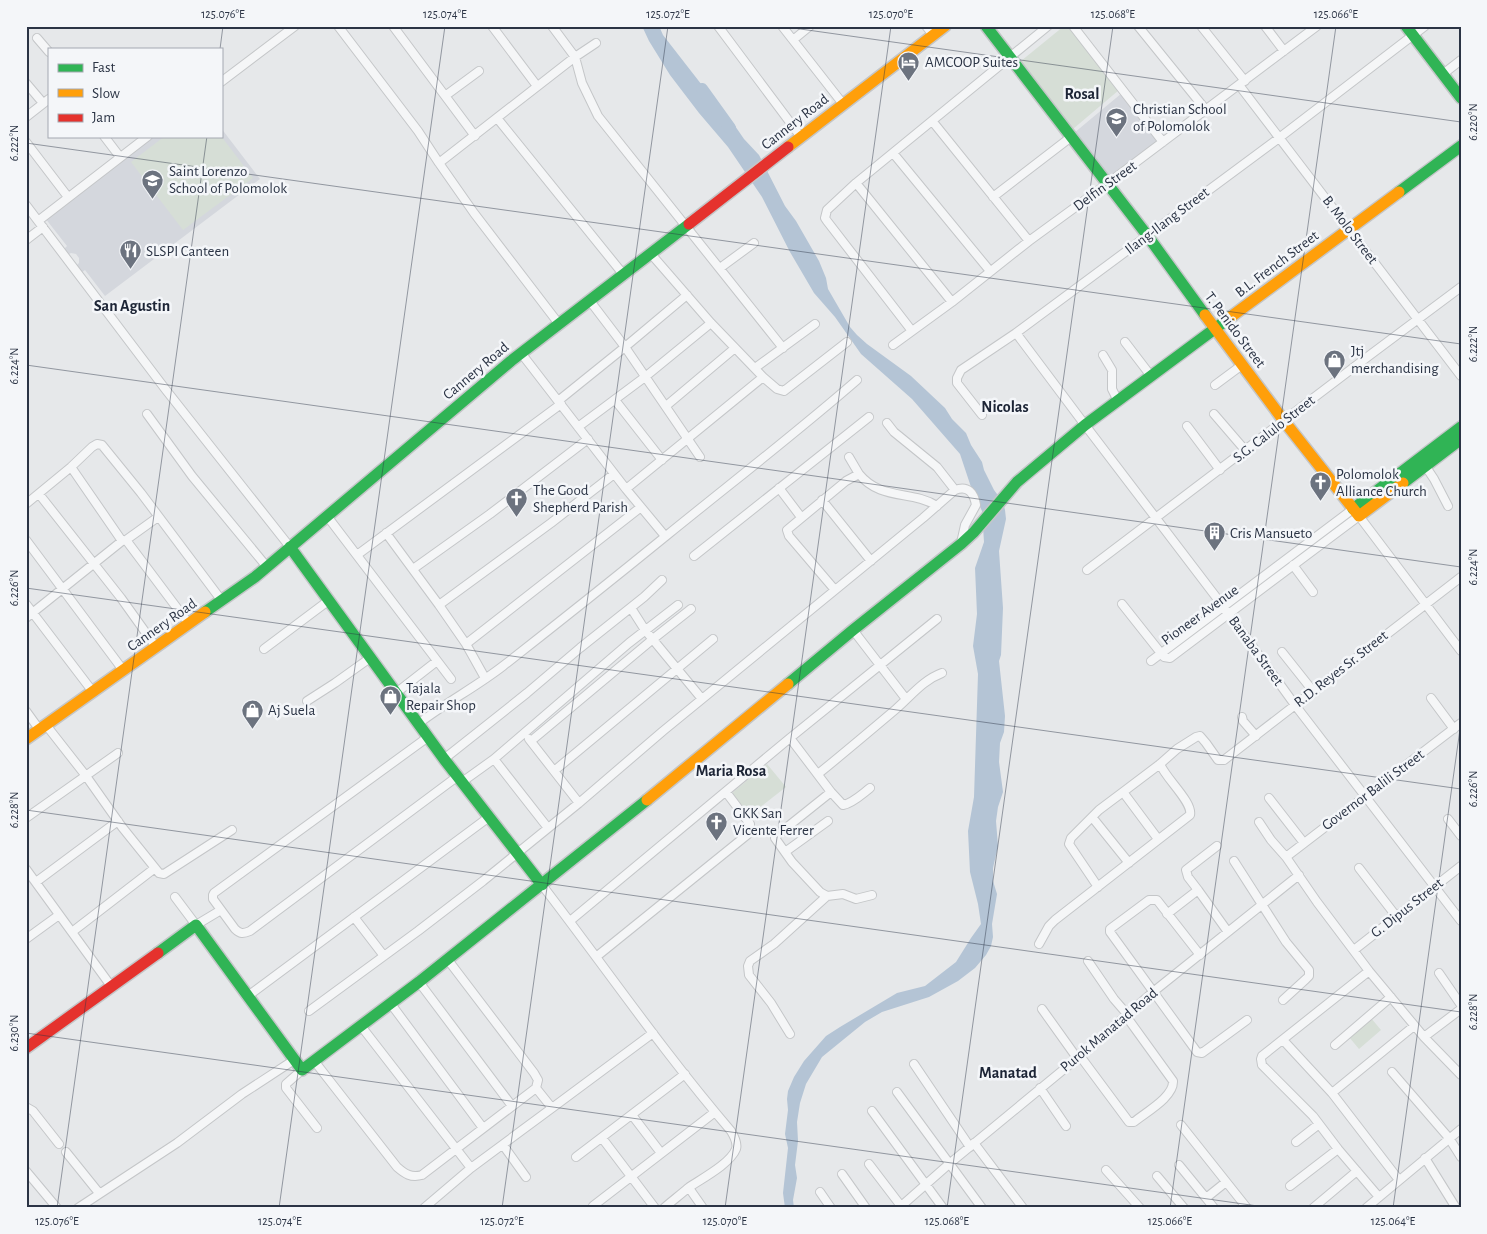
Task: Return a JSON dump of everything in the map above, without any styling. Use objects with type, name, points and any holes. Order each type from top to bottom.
[{"type":"street","points":[[222,81],[295,26]]},
{"type":"street","points":[[338,26],[418,131],[474,213],[559,324]]},
{"type":"street","points":[[393,26],[475,136]]},
{"type":"street","points":[[492,26],[537,86]]},
{"type":"street","points":[[552,26],[575,57],[582,84],[598,116],[783,348]]},
{"type":"street","points":[[718,26],[801,137]]},
{"type":"street","points":[[782,26],[843,104]]},
{"type":"street","points":[[793,40],[810,26]]},
{"type":"street","name":"Cannery Road","points":[[26,739],[222,601],[267,567],[521,353],[843,104],[929,31],[945,26]]},
{"type":"street","name":"T. Penido Street","points":[[986,26],[1108,184],[1242,365],[1461,651]]},
{"type":"street","points":[[912,331],[825,218],[827,210],[856,183],[933,122],[1048,26]]},
{"type":"street","points":[[1072,26],[1163,142]]},
{"type":"street","points":[[1138,26],[1206,110]]},
{"type":"street","name":"B. Molo Street","points":[[1201,26],[1279,138],[1461,376]]},
{"type":"street","points":[[1265,26],[1284,51]]},
{"type":"street","name":"Delfin Street","points":[[893,345],[1317,26]]},
{"type":"street","name":"Ilang-Ilang Street","points":[[982,415],[957,383],[961,370],[1016,333],[1279,138],[1410,31],[1425,26]]},
{"type":"street","points":[[1410,31],[1461,98]]},
{"type":"street","points":[[38,38],[48,51]]},
{"type":"street","points":[[439,163],[537,86],[596,43]]},
{"type":"street","points":[[1443,74],[1461,60]]},
{"type":"street","points":[[445,96],[479,71]]},
{"type":"street","points":[[26,83],[46,101],[26,117]]},
{"type":"street","points":[[497,118],[623,274]]},
{"type":"street","points":[[933,122],[1029,241]]},
{"type":"street","points":[[993,196],[1071,137]]},
{"type":"street","points":[[106,138],[120,157]]},
{"type":"street","points":[[26,240],[68,197],[145,138]]},
{"type":"street","points":[[26,142],[68,197]]},
{"type":"street","name":"B.L. French Street","points":[[302,1070],[391,1004],[542,885],[961,544],[1017,482],[1085,425],[1461,146]]},
{"type":"street","points":[[893,154],[990,271]]},
{"type":"street","points":[[856,183],[952,302]]},
{"type":"street","points":[[26,205],[166,390],[290,547],[444,759],[570,921],[653,1033],[732,1131],[736,1138],[736,1149],[731,1156],[714,1172],[689,1188],[664,1208]]},
{"type":"street","points":[[720,268],[754,243]]},
{"type":"street","points":[[651,254],[711,323],[777,389],[784,391],[847,342]]},
{"type":"street","name":"S.G. Calulo Street","points":[[1087,570],[1461,287]]},
{"type":"street","points":[[356,554],[559,402],[686,295]]},
{"type":"street","points":[[590,301],[625,347],[700,456]]},
{"type":"street","points":[[578,427],[645,378],[711,323]]},
{"type":"street","points":[[755,368],[815,324]]},
{"type":"street","name":"Banaba Street","points":[[1016,333],[1461,921]]},
{"type":"street","points":[[1125,342],[1151,376]]},
{"type":"street","points":[[666,406],[735,348]]},
{"type":"street","points":[[521,353],[614,474],[665,536]]},
{"type":"street","points":[[1103,355],[1112,370],[1112,389],[1118,401]]},
{"type":"street","points":[[1215,385],[1242,365]]},
{"type":"street","points":[[626,489],[763,377]]},
{"type":"street","points":[[418,724],[485,678],[617,577],[857,380]]},
{"type":"street","points":[[615,400],[662,460]]},
{"type":"street","points":[[146,414],[192,476],[267,567]]},
{"type":"street","points":[[1214,414],[1246,450]]},
{"type":"street","points":[[694,556],[869,417]]},
{"type":"street","points":[[887,422],[894,432],[937,467],[955,490]]},
{"type":"street","points":[[1187,426],[1220,470]]},
{"type":"street","name":"Pioneer Avenue","points":[[1423,462],[1461,427]]},
{"type":"street","name":"Pioneer Avenue","points":[[1162,654],[1166,658],[1171,658],[1227,611],[1423,462],[1461,438]]},
{"type":"street","points":[[413,569],[490,514],[588,439]]},
{"type":"street","points":[[26,504],[71,468],[92,447],[97,444],[102,446],[141,493],[222,601]]},
{"type":"street","points":[[850,457],[859,474],[880,490],[920,499],[937,506]]},
{"type":"street","points":[[1423,462],[1448,506]]},
{"type":"street","points":[[71,468],[124,541],[189,624]]},
{"type":"street","points":[[439,605],[614,474]]},
{"type":"street","points":[[835,590],[789,536],[787,530],[846,480],[859,474]]},
{"type":"street","points":[[778,488],[801,517]]},
{"type":"street","points":[[309,1011],[483,881],[579,803],[663,730],[871,561],[955,490],[961,488],[968,490],[974,496],[976,505],[965,525],[961,544]]},
{"type":"street","points":[[39,494],[156,646]]},
{"type":"street","points":[[822,500],[871,561]]},
{"type":"street","points":[[466,644],[641,507]]},
{"type":"street","name":"Pioneer Avenue","points":[[1227,611],[1294,566],[1356,513]]},
{"type":"street","points":[[327,516],[450,679]]},
{"type":"street","points":[[29,615],[158,517]]},
{"type":"street","points":[[386,533],[466,644],[485,678]]},
{"type":"street","points":[[26,540],[123,670]]},
{"type":"street","points":[[1294,566],[1313,592]]},
{"type":"street","name":"R.D. Reyes Sr. Street","points":[[1160,764],[1177,749],[1198,736],[1203,739],[1214,756],[1220,761],[1236,752],[1295,704],[1461,577]]},
{"type":"street","points":[[444,759],[631,608],[662,580]]},
{"type":"street","points":[[264,649],[328,601]]},
{"type":"street","points":[[26,604],[29,615],[93,692]]},
{"type":"street","points":[[1122,604],[1162,654],[1151,661]]},
{"type":"street","points":[[428,737],[214,892],[213,899],[239,933],[245,934],[250,931],[460,779],[494,759],[645,630],[678,605]]},
{"type":"street","points":[[631,608],[645,630],[702,699]]},
{"type":"street","points":[[531,741],[691,609]]},
{"type":"street","points":[[570,921],[880,664],[938,619]]},
{"type":"street","points":[[853,630],[906,699]]},
{"type":"street","points":[[554,771],[713,639]]},
{"type":"street","points":[[1282,652],[1313,691]]},
{"type":"street","points":[[307,701],[370,658]]},
{"type":"street","points":[[396,694],[437,661]]},
{"type":"street","points":[[818,774],[926,681],[942,673]]},
{"type":"street","points":[[1432,698],[1454,729]]},
{"type":"street","points":[[26,711],[43,727],[86,776],[159,873],[164,874],[232,830]]},
{"type":"street","points":[[1242,717],[1243,721],[1256,736]]},
{"type":"street","name":"Governor Balili Street","points":[[1286,857],[1461,724]]},
{"type":"street","points":[[523,733],[579,803]]},
{"type":"street","points":[[790,738],[839,802],[847,804],[870,788]]},
{"type":"street","points":[[26,818],[118,753]]},
{"type":"street","points":[[494,759],[548,828]]},
{"type":"street","points":[[1039,944],[1049,926],[1055,920],[1098,887],[1129,863],[1158,839],[1190,816],[1188,804],[1163,772],[1160,764],[1092,817],[1071,838],[1069,842],[1070,847],[1098,887]]},
{"type":"street","points":[[596,958],[747,835],[750,824],[726,792]]},
{"type":"street","points":[[827,896],[820,892],[775,838],[831,792]]},
{"type":"street","points":[[1123,792],[1158,839]]},
{"type":"street","points":[[1269,798],[1304,843]]},
{"type":"street","points":[[248,996],[490,817]]},
{"type":"street","points":[[1092,817],[1129,863]]},
{"type":"street","points":[[1448,819],[1461,836]]},
{"type":"street","points":[[36,882],[118,821]]},
{"type":"street","points":[[785,852],[828,821]]},
{"type":"street","points":[[1258,822],[1286,857],[1369,971],[1414,1026],[1461,1075]]},
{"type":"street","points":[[1216,846],[1186,870],[1188,877],[1228,932]]},
{"type":"street","points":[[1234,862],[1286,942],[1310,973],[1283,1000]]},
{"type":"street","name":"G. Dipus Street","points":[[1354,950],[1461,866]]},
{"type":"street","points":[[72,932],[155,868]]},
{"type":"street","points":[[1359,868],[1396,916]]},
{"type":"street","points":[[26,869],[111,986]]},
{"type":"street","name":"Purok Manatad Road","points":[[900,1207],[1153,992],[1299,875]]},
{"type":"street","points":[[1167,914],[1198,890]]},
{"type":"street","points":[[790,1034],[771,1003],[749,975],[748,966],[750,961],[774,944],[827,896],[838,894],[856,899],[872,895]]},
{"type":"street","points":[[175,897],[302,1070],[289,1080],[286,1088],[317,1128]]},
{"type":"street","points":[[1200,955],[1156,900],[1149,900],[1110,930],[1194,1049],[1200,1053],[1219,1042],[1247,1020]]},
{"type":"street","points":[[28,1042],[196,925],[221,910]]},
{"type":"street","points":[[26,939],[59,915]]},
{"type":"street","points":[[354,917],[384,956]]},
{"type":"street","points":[[315,1062],[397,1167],[408,1175],[412,1177],[422,1175],[456,1150],[536,1088],[538,1080],[448,960]]},
{"type":"street","points":[[1042,1009],[1129,1122],[1134,1122],[1164,1099],[1173,1085],[1173,1081],[1088,961]]},
{"type":"street","points":[[1369,971],[1262,1056],[1261,1062],[1313,1116],[1378,1197]]},
{"type":"street","points":[[1424,1037],[1461,1007],[1439,973]]},
{"type":"street","points":[[419,982],[512,1106]]},
{"type":"street","points":[[1335,1045],[1391,997]]},
{"type":"street","points":[[391,1004],[483,1128]]},
{"type":"street","points":[[361,1026],[471,1168]]},
{"type":"street","points":[[1332,1094],[1414,1026]]},
{"type":"street","points":[[424,1208],[471,1168],[653,1033]]},
{"type":"street","points":[[1283,1040],[1332,1094],[1399,1180]]},
{"type":"street","points":[[78,1208],[177,1142],[242,1094],[294,1060]]},
{"type":"street","points":[[914,1064],[972,1145],[1023,1208]]},
{"type":"street","points":[[1392,1072],[1449,1138],[1461,1157]]},
{"type":"street","points":[[576,1156],[685,1074]]},
{"type":"street","points":[[536,1088],[552,1108]]},
{"type":"street","points":[[1040,1088],[1066,1126]]},
{"type":"street","points":[[897,1092],[982,1208]]},
{"type":"street","points":[[26,1107],[33,1111],[59,1144]]},
{"type":"street","points":[[872,1111],[943,1208]]},
{"type":"street","points":[[593,1206],[715,1112]]},
{"type":"street","points":[[632,1115],[661,1154]]},
{"type":"street","points":[[1296,1142],[1319,1124]]},
{"type":"street","points":[[1181,1125],[1247,1208]]},
{"type":"street","points":[[1366,1208],[1461,1128]]},
{"type":"street","points":[[602,1138],[655,1208]]},
{"type":"street","points":[[503,1146],[526,1177]]},
{"type":"street","points":[[1290,1186],[1338,1149]]},
{"type":"street","points":[[66,1152],[99,1193]]},
{"type":"street","points":[[1425,1158],[1456,1208]]},
{"type":"street","points":[[869,1164],[900,1207]]},
{"type":"street","points":[[1179,1165],[1214,1208]]},
{"type":"street","points":[[1106,1170],[1140,1208]]},
{"type":"street","points":[[26,1171],[57,1208]]},
{"type":"street","points":[[1313,1208],[1357,1171]]},
{"type":"street","points":[[842,1174],[866,1208]]},
{"type":"street","points":[[1157,1176],[1184,1208]]},
{"type":"street","points":[[1206,1198],[1226,1182]]},
{"type":"street","points":[[689,1188],[703,1208]]},
{"type":"street","points":[[820,1192],[831,1208]]},
{"type":"shaded area","points":[[1064,26],[1067,26],[1119,90],[1073,129],[1021,61]]},
{"type":"shaded area","name":"Christian School of Polomolok","points":[[1122,93],[1161,140],[1110,179],[1074,133]]},
{"type":"shaded area","name":"Saint Lorenzo School of Polomolok","points":[[222,129],[260,179],[105,296],[85,270],[81,273],[76,266],[79,263],[79,258],[76,254],[71,253],[67,255],[63,250],[67,246],[45,218],[152,138],[222,138]]},
{"type":"shaded area","points":[[222,137],[253,178],[183,230],[131,162],[162,138]]},
{"type":"shaded area","points":[[767,764],[786,787],[750,815],[732,793]]},
{"type":"shaded area","points":[[1371,1018],[1381,1030],[1359,1049],[1349,1037]]},
{"type":"water","points":[[642,26],[659,26],[663,35],[705,89],[722,115],[733,123],[744,139],[759,155],[785,206],[819,261],[828,289],[850,327],[867,344],[911,376],[945,408],[952,419],[966,433],[982,462],[994,490],[1003,502],[1005,510],[1006,519],[999,551],[1003,608],[1001,655],[999,661],[1005,716],[999,762],[1003,792],[996,821],[998,846],[993,868],[993,881],[997,894],[992,924],[993,937],[991,946],[975,968],[958,981],[929,997],[882,1012],[865,1022],[822,1057],[806,1084],[800,1103],[797,1122],[798,1141],[795,1165],[797,1178],[793,1200],[794,1208],[785,1208],[783,1193],[788,1148],[785,1134],[788,1110],[787,1099],[794,1077],[804,1061],[826,1036],[840,1027],[897,993],[925,986],[956,962],[981,924],[970,872],[968,831],[974,797],[978,674],[973,646],[977,614],[975,568],[984,542],[982,511],[971,487],[960,454],[912,399],[861,354],[835,317],[814,293],[790,252],[762,197],[728,147],[670,75]]},
{"type":"waterway","points":[[702,89],[730,128]]},
{"type":"traffic: fast","points":[[986,26],[1147,235],[1205,315]]},
{"type":"traffic: fast","points":[[1406,26],[1461,98]]},
{"type":"traffic: fast","points":[[1399,192],[1461,146]]},
{"type":"traffic: fast","points":[[205,612],[255,577],[511,361],[689,224]]},
{"type":"traffic: fast","points":[[788,684],[961,544],[974,532],[1017,482],[1085,425],[1232,316]]},
{"type":"traffic: fast","points":[[1353,509],[1461,427]]},
{"type":"traffic: fast","points":[[1403,483],[1461,439]]},
{"type":"traffic: fast","points":[[290,547],[444,759],[542,885]]},
{"type":"traffic: fast","points":[[158,953],[196,925],[302,1070],[419,982],[647,800]]},
{"type":"traffic: slow","points":[[788,147],[945,26]]},
{"type":"traffic: slow","points":[[1232,316],[1399,192]]},
{"type":"traffic: slow","points":[[1205,315],[1284,421],[1359,516],[1403,483]]},
{"type":"traffic: slow","points":[[26,739],[205,612]]},
{"type":"traffic: slow","points":[[647,800],[788,684]]},
{"type":"traffic: jam","points":[[689,224],[788,147]]},
{"type":"traffic: jam","points":[[26,1048],[158,953]]},
{"type":"place","name":"AMCOOP Suites","points":[[909,81]]},
{"type":"place","name":"Christian School of Polomolok","points":[[1117,137]]},
{"type":"place","name":"Saint Lorenzo School of Polomolok","points":[[153,199]]},
{"type":"place","name":"SLSPI Canteen","points":[[130,270]]},
{"type":"place","name":"Jtj merchandising","points":[[1335,379]]},
{"type":"place","name":"Polomolok Alliance Church","points":[[1320,502]]},
{"type":"place","name":"The Good Shepherd Parish","points":[[517,518]]},
{"type":"place","name":"Cris Mansueto","points":[[1214,552]]},
{"type":"place","name":"Tajala Repair Shop","points":[[390,716]]},
{"type":"place","name":"Aj Suela","points":[[252,729]]},
{"type":"place","name":"GKK San Vicente Ferrer","points":[[717,841]]},
{"type":"district","name":"Rosal","points":[[1082,94]]},
{"type":"district","name":"San Agustin","points":[[132,306]]},
{"type":"district","name":"Nicolas","points":[[1005,407]]},
{"type":"district","name":"Maria Rosa","points":[[731,771]]},
{"type":"district","name":"Manatad","points":[[1008,1073]]}]
